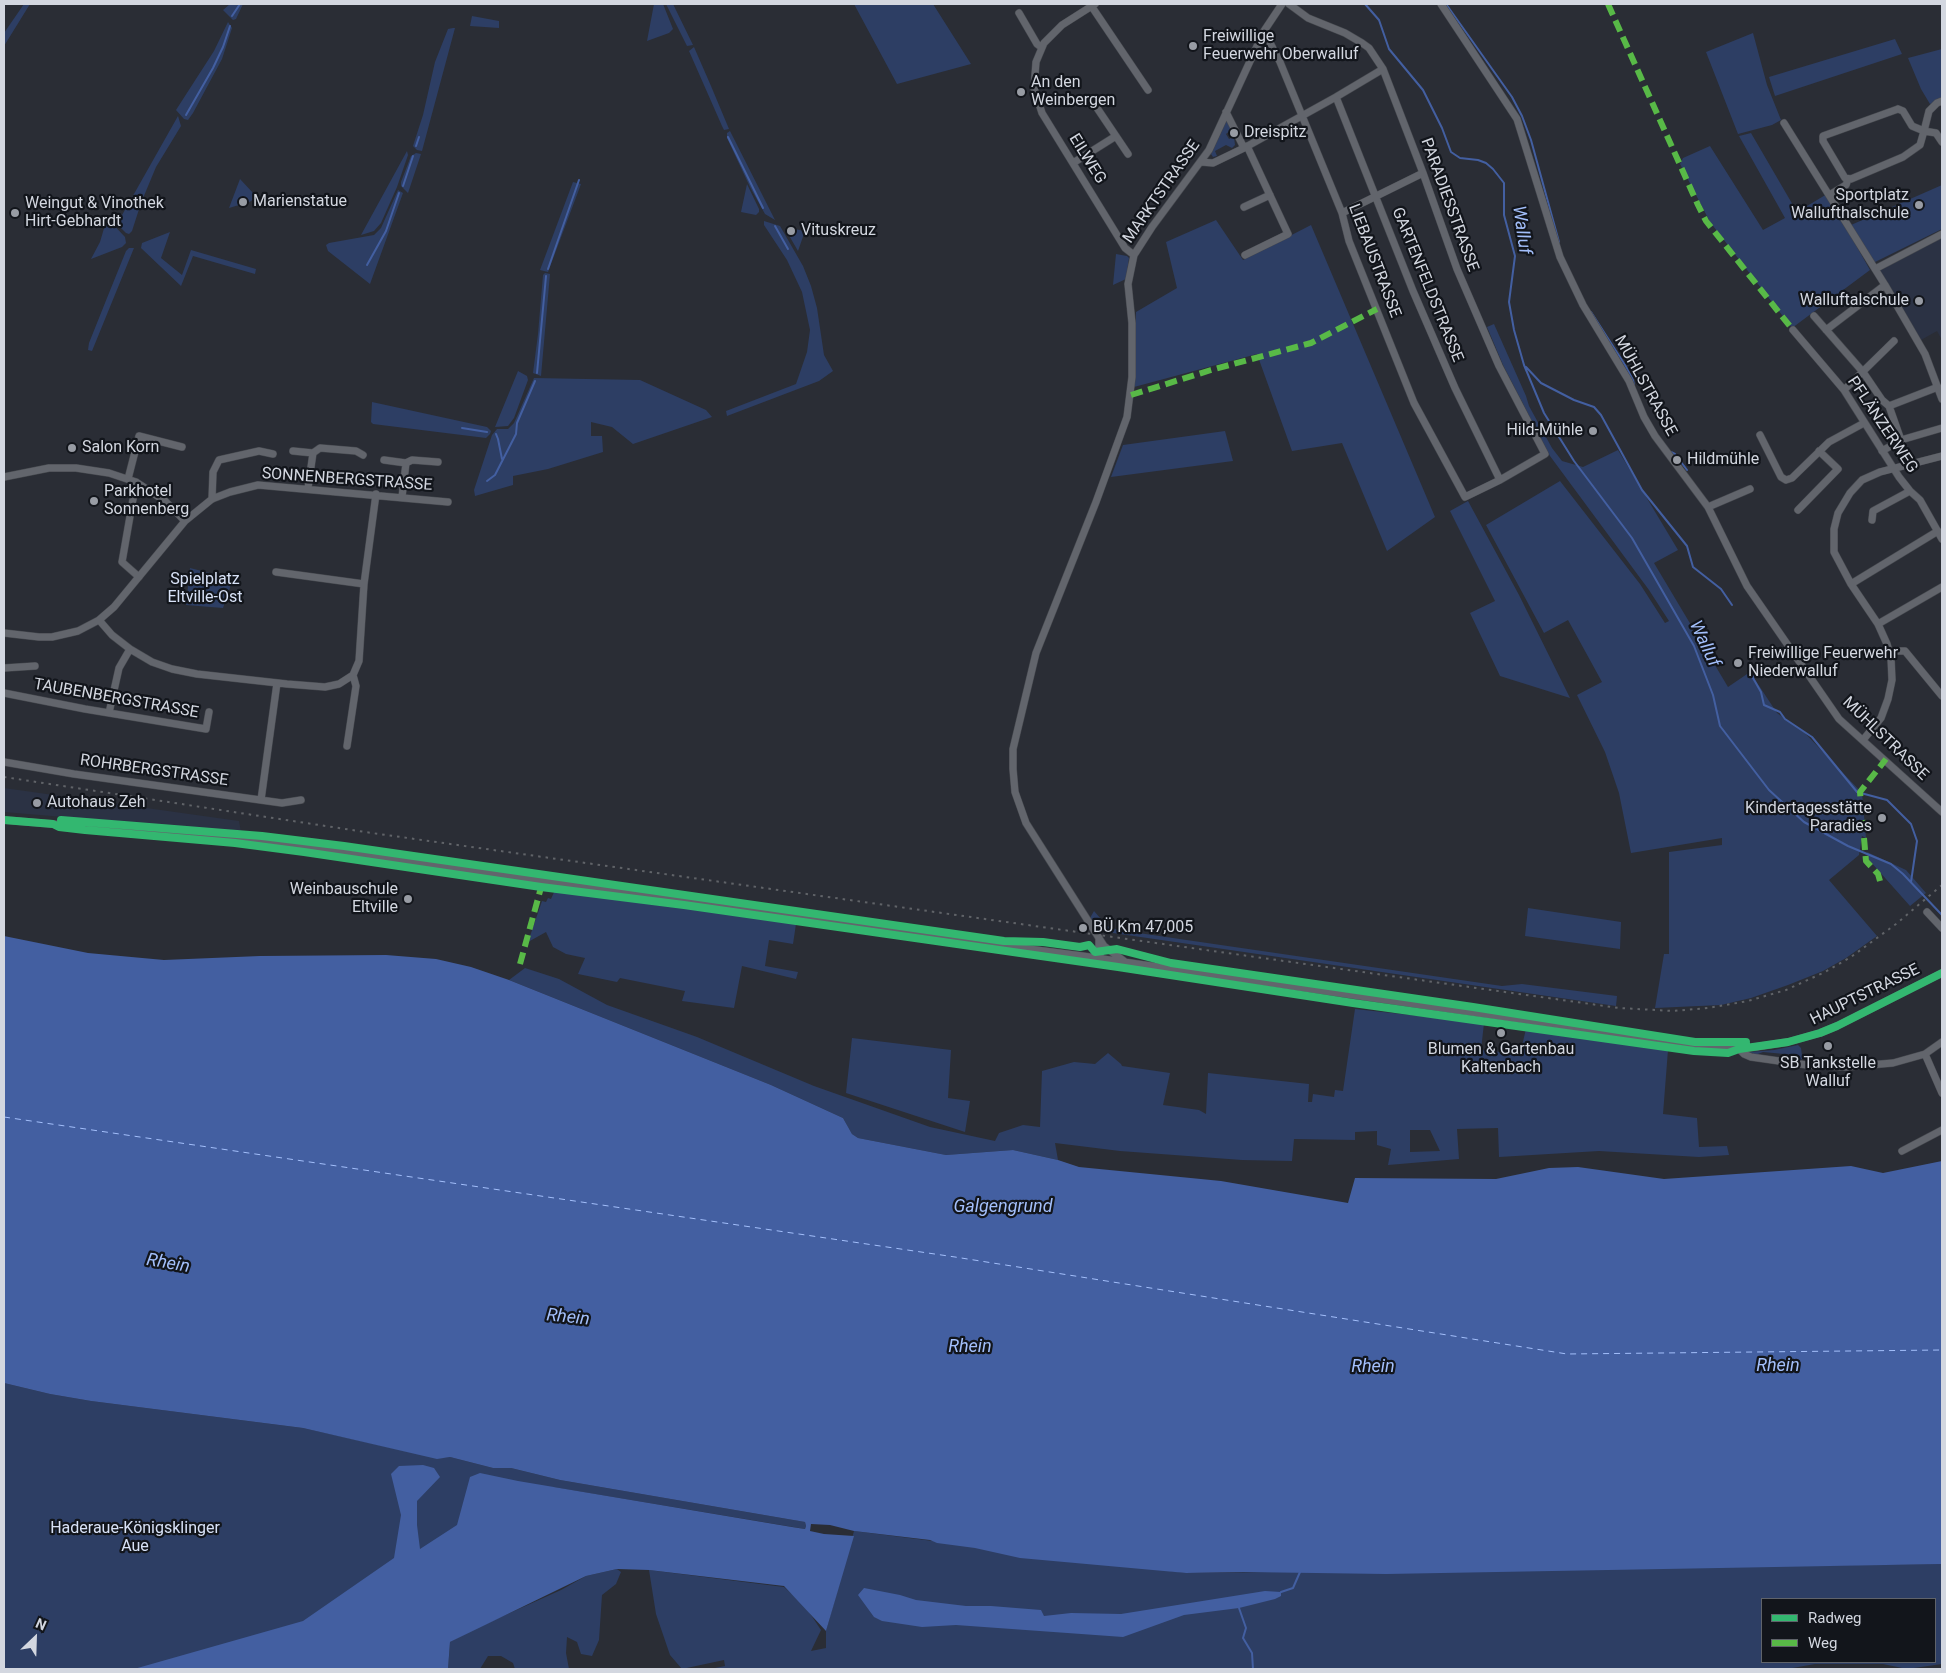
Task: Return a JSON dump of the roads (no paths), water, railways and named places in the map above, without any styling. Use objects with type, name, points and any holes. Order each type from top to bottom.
[{"type":"street","points":[[1019,13],[1037,44],[1041,47],[1054,32],[1092,4],[1148,90]]},
{"type":"street","name":"MARKTSTRASSE","points":[[1101,943],[1026,822],[1016,797],[1012,769],[1013,749],[1032,663],[1124,429],[1131,394],[1132,312],[1128,284],[1134,255],[1152,227],[1210,150],[1264,31],[1282,4]]},
{"type":"street","name":"PARADIESSTRASSE","points":[[1289,4],[1308,18],[1346,33],[1362,43],[1369,48],[1383,68],[1457,269],[1499,366],[1545,454],[1500,480]]},
{"type":"street","name":"MÜHLSTRASSE","points":[[1441,4],[1517,119],[1560,257],[1583,305],[1629,381],[1644,417],[1655,436],[1708,507],[1748,586],[1840,719],[1942,812]]},
{"type":"street","name":"LIEBAUSTRASSE","points":[[1264,31],[1280,62],[1342,213],[1349,241],[1414,404],[1465,497],[1500,480]]},
{"type":"street","name":"EILWEG","points":[[1041,47],[1034,76],[1034,88],[1042,113],[1125,248],[1134,255]]},
{"type":"street","points":[[1201,162],[1213,163],[1245,147],[1336,97],[1383,68]]},
{"type":"street","name":"GARTENFELDSTRASSE","points":[[1336,97],[1447,371],[1500,480]]},
{"type":"street","points":[[1830,194],[1846,185],[1848,179],[1903,157],[1920,145],[1926,115],[1937,103],[1942,101]]},
{"type":"street","points":[[1093,102],[1128,154]]},
{"type":"street","points":[[1848,179],[1823,141],[1822,138],[1825,134],[1898,110],[1903,111],[1912,126],[1933,132],[1938,135],[1942,142]]},
{"type":"street","points":[[1226,112],[1270,195],[1288,234],[1245,255]]},
{"type":"street","points":[[1784,123],[1885,285],[1925,354],[1942,399]]},
{"type":"street","points":[[1073,163],[1116,136]]},
{"type":"street","points":[[1342,213],[1376,198],[1423,173]]},
{"type":"street","points":[[1244,207],[1270,195]]},
{"type":"street","points":[[1875,269],[1942,234]]},
{"type":"street","points":[[1826,330],[1885,285]]},
{"type":"street","points":[[1814,316],[1863,372],[1882,400],[1889,406],[1901,440]]},
{"type":"street","name":"PFLÄNZERWEG","points":[[1793,330],[1844,390],[1894,468],[1910,491],[1920,500],[1940,535]]},
{"type":"street","points":[[1844,390],[1894,341]]},
{"type":"street","points":[[1889,406],[1938,387]]},
{"type":"street","points":[[1760,436],[1781,477],[1786,480],[1792,478],[1819,451],[1837,438],[1864,423]]},
{"type":"street","points":[[1882,450],[1901,440],[1942,428]]},
{"type":"street","points":[[128,479],[139,436],[182,447]]},
{"type":"street","points":[[293,450],[313,452],[320,448],[356,451],[363,454]]},
{"type":"street","points":[[212,499],[213,472],[219,460],[259,451],[273,454]]},
{"type":"street","points":[[1798,510],[1838,469],[1819,451]]},
{"type":"street","points":[[308,488],[313,452]]},
{"type":"street","points":[[1863,740],[1881,718],[1888,700],[1892,680],[1890,651],[1878,624],[1851,584],[1834,552],[1834,529],[1838,513],[1850,493],[1862,480],[1894,468],[1942,456]]},
{"type":"street","points":[[384,460],[406,463],[412,460],[438,462]]},
{"type":"street","points":[[402,497],[406,463]]},
{"type":"street","points":[[4,477],[49,468],[76,468],[101,471],[136,482],[165,501],[185,521]]},
{"type":"street","points":[[136,482],[122,562],[139,577]]},
{"type":"street","name":"SONNENBERGSTRASSE","points":[[4,635],[52,637],[78,631],[99,620],[114,607],[185,521],[212,499],[230,492],[258,485],[376,494],[448,502]]},
{"type":"street","points":[[1708,507],[1750,489]]},
{"type":"street","points":[[1872,520],[1873,511],[1910,491]]},
{"type":"street","points":[[347,746],[356,686],[354,674],[360,652],[364,584],[376,494]]},
{"type":"street","points":[[1851,584],[1940,535]]},
{"type":"street","points":[[276,572],[364,584]]},
{"type":"street","points":[[1878,624],[1942,587]]},
{"type":"street","points":[[99,620],[112,635],[130,649],[152,662],[172,669],[197,674],[325,687],[339,684],[354,674]]},
{"type":"street","points":[[109,713],[120,668],[130,649]]},
{"type":"street","points":[[1890,651],[1905,651],[1942,696]]},
{"type":"street","name":"TAUBENBERGSTRASSE","points":[[4,668],[35,666]]},
{"type":"street","points":[[261,800],[277,683]]},
{"type":"street","name":"TAUBENBERGSTRASSE","points":[[4,693],[206,729],[209,712]]},
{"type":"street","name":"ROHRBERGSTRASSE","points":[[4,762],[74,774],[282,803],[301,800]]},
{"type":"street","points":[[4,820],[210,837],[329,850],[1083,956],[1677,1044],[1739,1049],[1751,1057],[1807,1065],[1886,1064],[1925,1054],[1942,1042]]},
{"type":"street","points":[[1927,912],[1942,928]]},
{"type":"street","points":[[1083,956],[1101,943]]},
{"type":"street","points":[[1101,943],[1101,959]]},
{"type":"street","points":[[1101,943],[1112,954],[1127,963]]},
{"type":"street","name":"HAUPTSTRASSE","points":[[1739,1049],[1788,1042],[1820,1033],[1942,973]]},
{"type":"street","points":[[1925,1054],[1942,1093]]},
{"type":"street","points":[[1902,1151],[1942,1130]]},
{"type":"water","points":[[4,936],[88,953],[164,960],[260,956],[386,955],[436,959],[471,967],[509,980],[771,1085],[843,1118],[852,1134],[858,1138],[946,1155],[1013,1150],[1058,1160],[1079,1167],[1221,1181],[1348,1203],[1355,1178],[1496,1179],[1549,1168],[1578,1167],[1664,1179],[1851,1166],[1883,1173],[1942,1161],[1942,1564],[1386,1574],[1186,1573],[1020,1558],[975,1548],[937,1543],[930,1540],[854,1531],[830,1525],[811,1524],[810,1531],[854,1536],[826,1631],[784,1586],[649,1570],[617,1569],[586,1576],[450,1642],[448,1669],[134,1669],[303,1621],[394,1558],[401,1515],[391,1474],[399,1466],[423,1465],[434,1468],[440,1477],[417,1501],[420,1549],[457,1525],[470,1477],[480,1473],[792,1527],[805,1529],[806,1526],[805,1522],[560,1480],[511,1468],[493,1468],[450,1457],[437,1459],[303,1428],[91,1401],[4,1383]]},
{"type":"water","points":[[864,1588],[916,1600],[966,1606],[1041,1610],[1044,1616],[1071,1613],[1121,1614],[1265,1591],[1281,1592],[1281,1596],[1239,1608],[1184,1615],[1123,1637],[956,1625],[922,1627],[882,1621],[874,1617],[858,1595]]},
{"type":"waterway","points":[[232,16],[240,4]]},
{"type":"waterway","name":"Walluf","points":[[1365,4],[1379,20],[1389,49],[1423,90],[1442,128],[1451,152],[1460,158],[1486,163],[1504,183],[1504,215],[1515,256],[1509,302],[1514,330],[1524,365],[1544,413],[1574,461],[1632,538],[1694,646],[1713,695],[1720,726],[1769,790],[1804,822],[1848,846],[1891,864],[1942,915]]},
{"type":"waterway","points":[[1446,4],[1512,97],[1522,116],[1531,140],[1559,242]]},
{"type":"waterway","points":[[186,115],[213,68],[230,26]]},
{"type":"waterway","points":[[416,146],[419,137]]},
{"type":"waterway","points":[[728,137],[763,208]]},
{"type":"waterway","points":[[403,186],[413,156]]},
{"type":"waterway","points":[[548,269],[579,180]]},
{"type":"waterway","points":[[367,265],[386,231],[399,193]]},
{"type":"waterway","points":[[775,226],[788,249]]},
{"type":"waterway","points":[[537,373],[546,276]]},
{"type":"waterway","points":[[1591,312],[1625,365],[1634,385]]},
{"type":"waterway","name":"Walluf","points":[[1526,367],[1541,383],[1574,400],[1594,407],[1601,415],[1642,490],[1687,546],[1693,567],[1721,589],[1732,605]]},
{"type":"waterway","points":[[487,481],[495,475],[516,434],[517,423],[535,381]]},
{"type":"waterway","points":[[462,428],[487,432]]},
{"type":"waterway","points":[[496,434],[502,459]]},
{"type":"waterway","points":[[1671,452],[1675,454],[1687,470]]},
{"type":"waterway","name":"Walluf","points":[[1751,665],[1753,678],[1761,692],[1764,705],[1780,712],[1785,719],[1812,737],[1857,792],[1887,800],[1911,824],[1917,841],[1911,882]]},
{"type":"waterway","points":[[1281,1592],[1293,1588],[1300,1572]]},
{"type":"waterway","points":[[1239,1608],[1246,1628],[1243,1638],[1252,1653],[1253,1669]]},
{"type":"railway","points":[[4,777],[365,832],[1619,1008],[1673,1011],[1708,1008],[1748,1001],[1786,990],[1825,972],[1851,957],[1896,924],[1942,885]]},
{"type":"place","name":"Freiwillige Feuerwehr Oberwalluf","points":[[1193,46]]},
{"type":"place","name":"An den Weinbergen","points":[[1021,92]]},
{"type":"place","name":"Dreispitz","points":[[1234,133]]},
{"type":"place","name":"Marienstatue","points":[[243,202]]},
{"type":"place","name":"Sportplatz Wallufthalschule","points":[[1919,205]]},
{"type":"place","name":"Weingut & Vinothek Hirt-Gebhardt","points":[[15,213]]},
{"type":"place","name":"Vituskreuz","points":[[791,231]]},
{"type":"place","name":"Walluftalschule","points":[[1919,301]]},
{"type":"place","name":"Hild-Mühle","points":[[1593,431]]},
{"type":"place","name":"Salon Korn","points":[[72,448]]},
{"type":"place","name":"Hildmühle","points":[[1677,460]]},
{"type":"place","name":"Parkhotel Sonnenberg","points":[[94,501]]},
{"type":"place","name":"Freiwillige Feuerwehr Niederwalluf","points":[[1738,663]]},
{"type":"place","name":"Autohaus Zeh","points":[[37,803]]},
{"type":"place","name":"Kindertagesstätte Paradies","points":[[1882,818]]},
{"type":"place","name":"Weinbauschule Eltville","points":[[408,899]]},
{"type":"place","name":"BÜ Km 47,005","points":[[1083,928]]},
{"type":"place","name":"Blumen & Gartenbau Kaltenbach","points":[[1501,1033]]},
{"type":"place","name":"SB Tankstelle Walluf","points":[[1828,1046]]},
{"type":"park label","name":"Spielplatz Eltville-Ost","points":[[205,589]]},
{"type":"park label","name":"Haderaue-Königsklinger Aue","points":[[135,1538]]},
{"type":"water label","name":"Galgengrund","points":[[1003,1207]]},
{"type":"water label","name":"Rhein","points":[[168,1264]]},
{"type":"water label","name":"Rhein","points":[[568,1318]]},
{"type":"water label","name":"Rhein","points":[[970,1347]]},
{"type":"water label","name":"Rhein","points":[[1778,1366]]},
{"type":"water label","name":"Rhein","points":[[1373,1367]]}]
